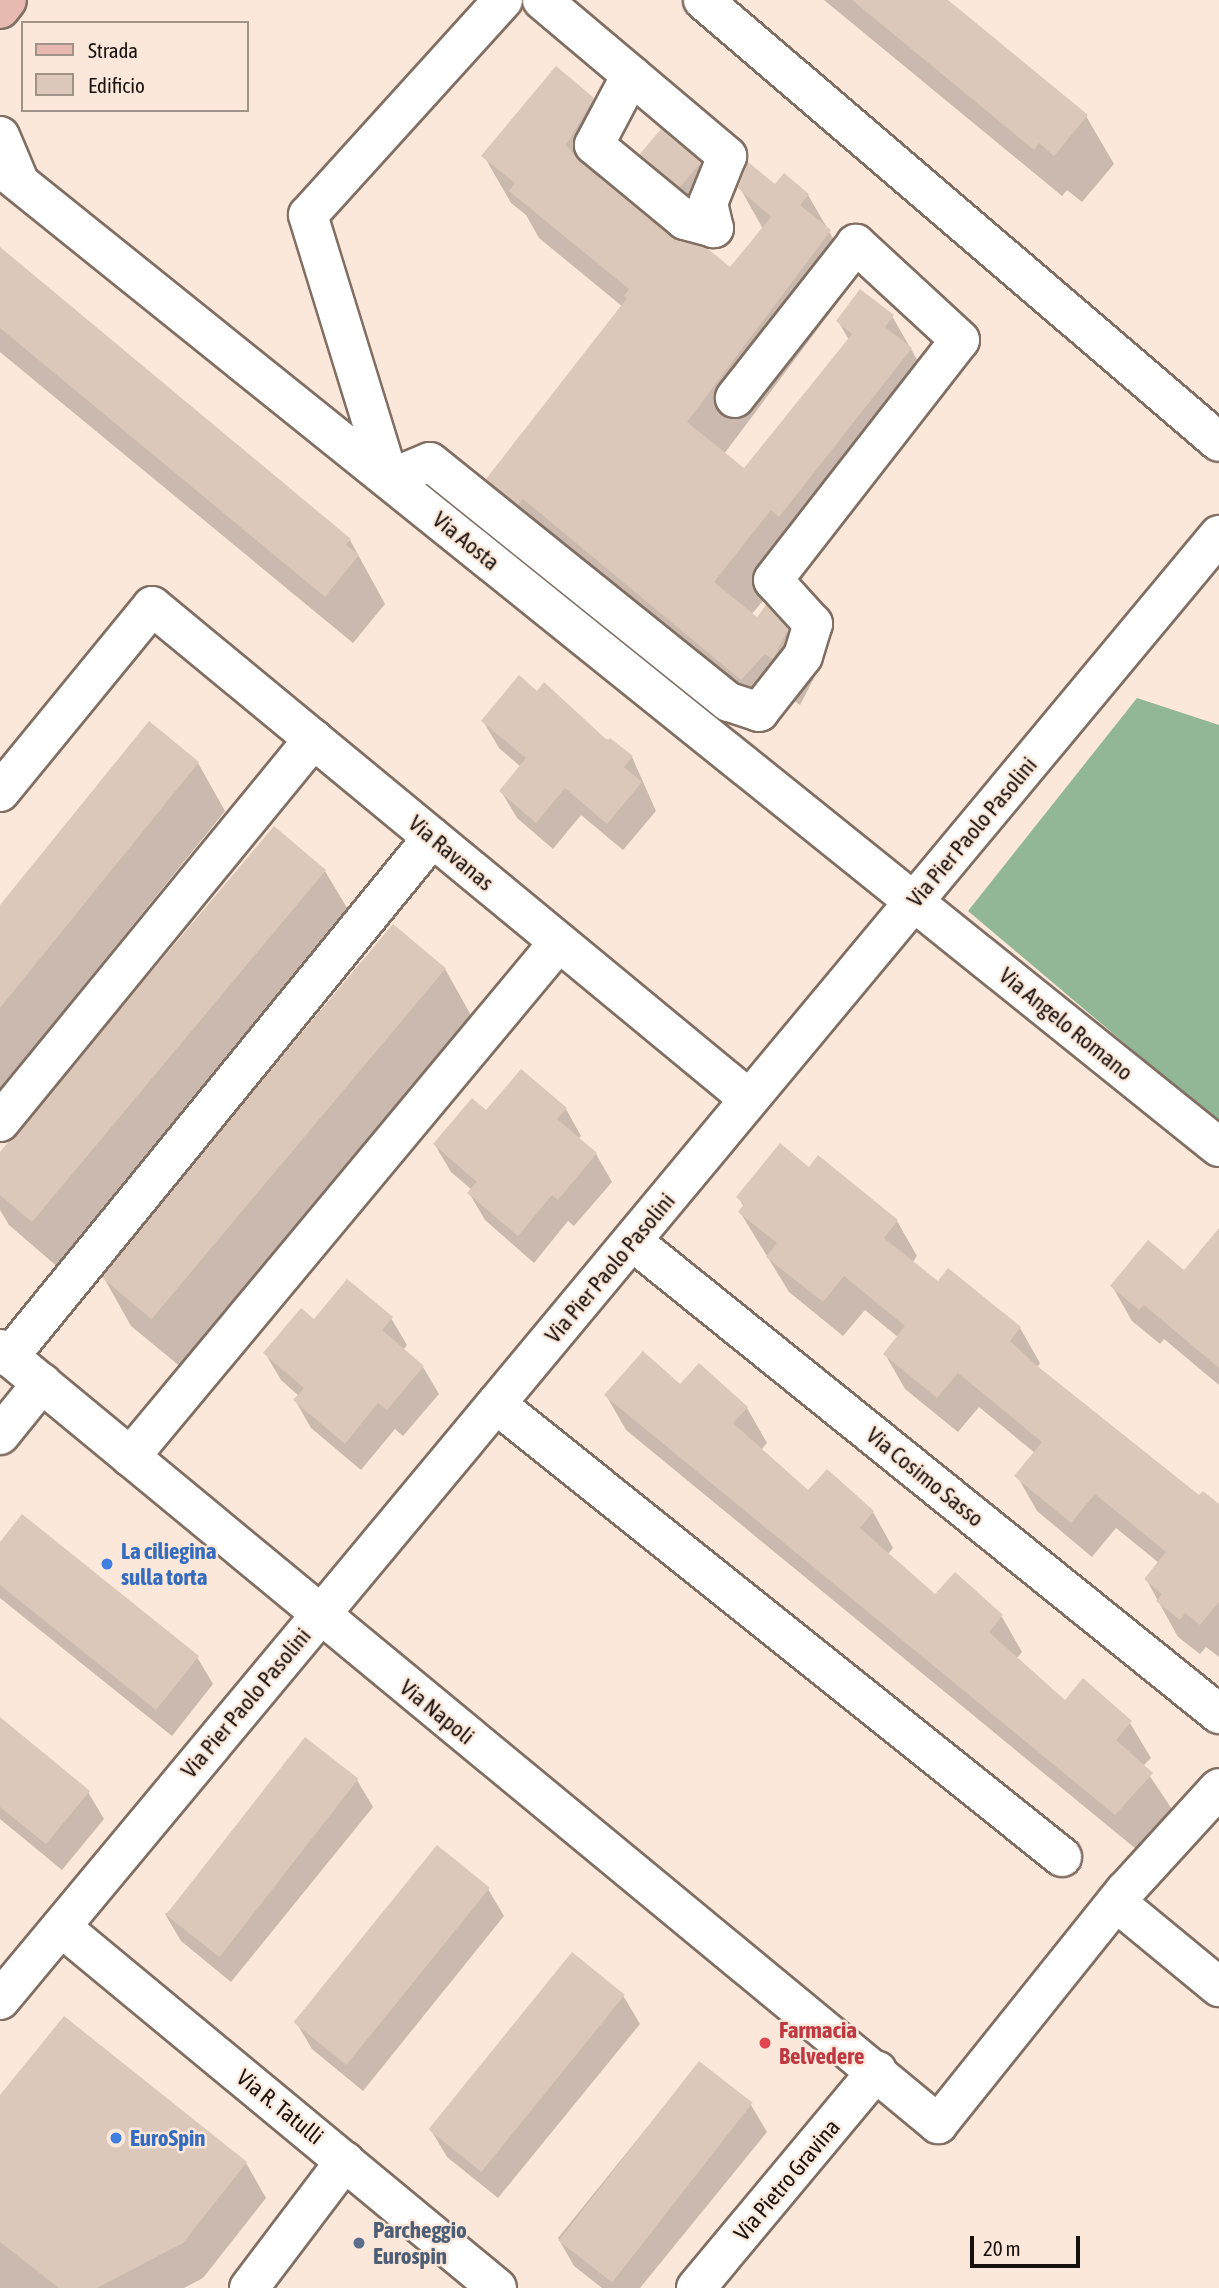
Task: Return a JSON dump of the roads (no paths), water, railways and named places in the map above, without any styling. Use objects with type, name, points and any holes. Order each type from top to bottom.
[{"type":"main road","points":[[0,9],[8,0]]},
{"type":"street","points":[[503,0],[308,215],[389,479],[430,462],[729,702],[759,712],[803,656],[813,624],[773,580],[960,340],[856,244],[735,398]]},
{"type":"street","points":[[542,0],[631,75]]},
{"type":"street","points":[[703,0],[1219,442]]},
{"type":"street","points":[[0,135],[9,174]]},
{"type":"street","name":"Via Aosta","points":[[9,174],[914,902]]},
{"type":"street","name":"Via Pier Paolo Pasolini","points":[[0,2000],[1219,535]]},
{"type":"street","name":"Via Ravanas","points":[[0,792],[152,606],[749,1099]]},
{"type":"street","points":[[0,1122],[314,739]]},
{"type":"street","points":[[4,1353],[432,838]]},
{"type":"street","name":"Via Angelo Romano","points":[[914,902],[1219,1147]]},
{"type":"street","points":[[130,1457],[559,942]]},
{"type":"street","name":"Via Cosimo Sasso","points":[[632,1241],[1219,1714]]},
{"type":"street","name":"Via Napoli","points":[[4,1353],[318,1616],[877,2071],[938,2124],[1116,1902]]},
{"type":"street","points":[[0,1435],[42,1383]]},
{"type":"street","points":[[496,1404],[1062,1857]]},
{"type":"street","points":[[1219,1788],[1116,1902],[1219,1987]]},
{"type":"street","name":"Via R. Tatulli","points":[[61,1927],[497,2288]]},
{"type":"street","name":"Via Pietro Gravina","points":[[696,2288],[877,2071]]},
{"type":"street","points":[[250,2288],[345,2161]]},
{"type":"place","name":"La ciliegina sulla torta","points":[[107,1564]]},
{"type":"place","name":"Farmacia Belvedere","points":[[765,2043]]},
{"type":"place","name":"EuroSpin","points":[[116,2138]]},
{"type":"place","name":"Parcheggio Eurospin","points":[[359,2243]]}]
